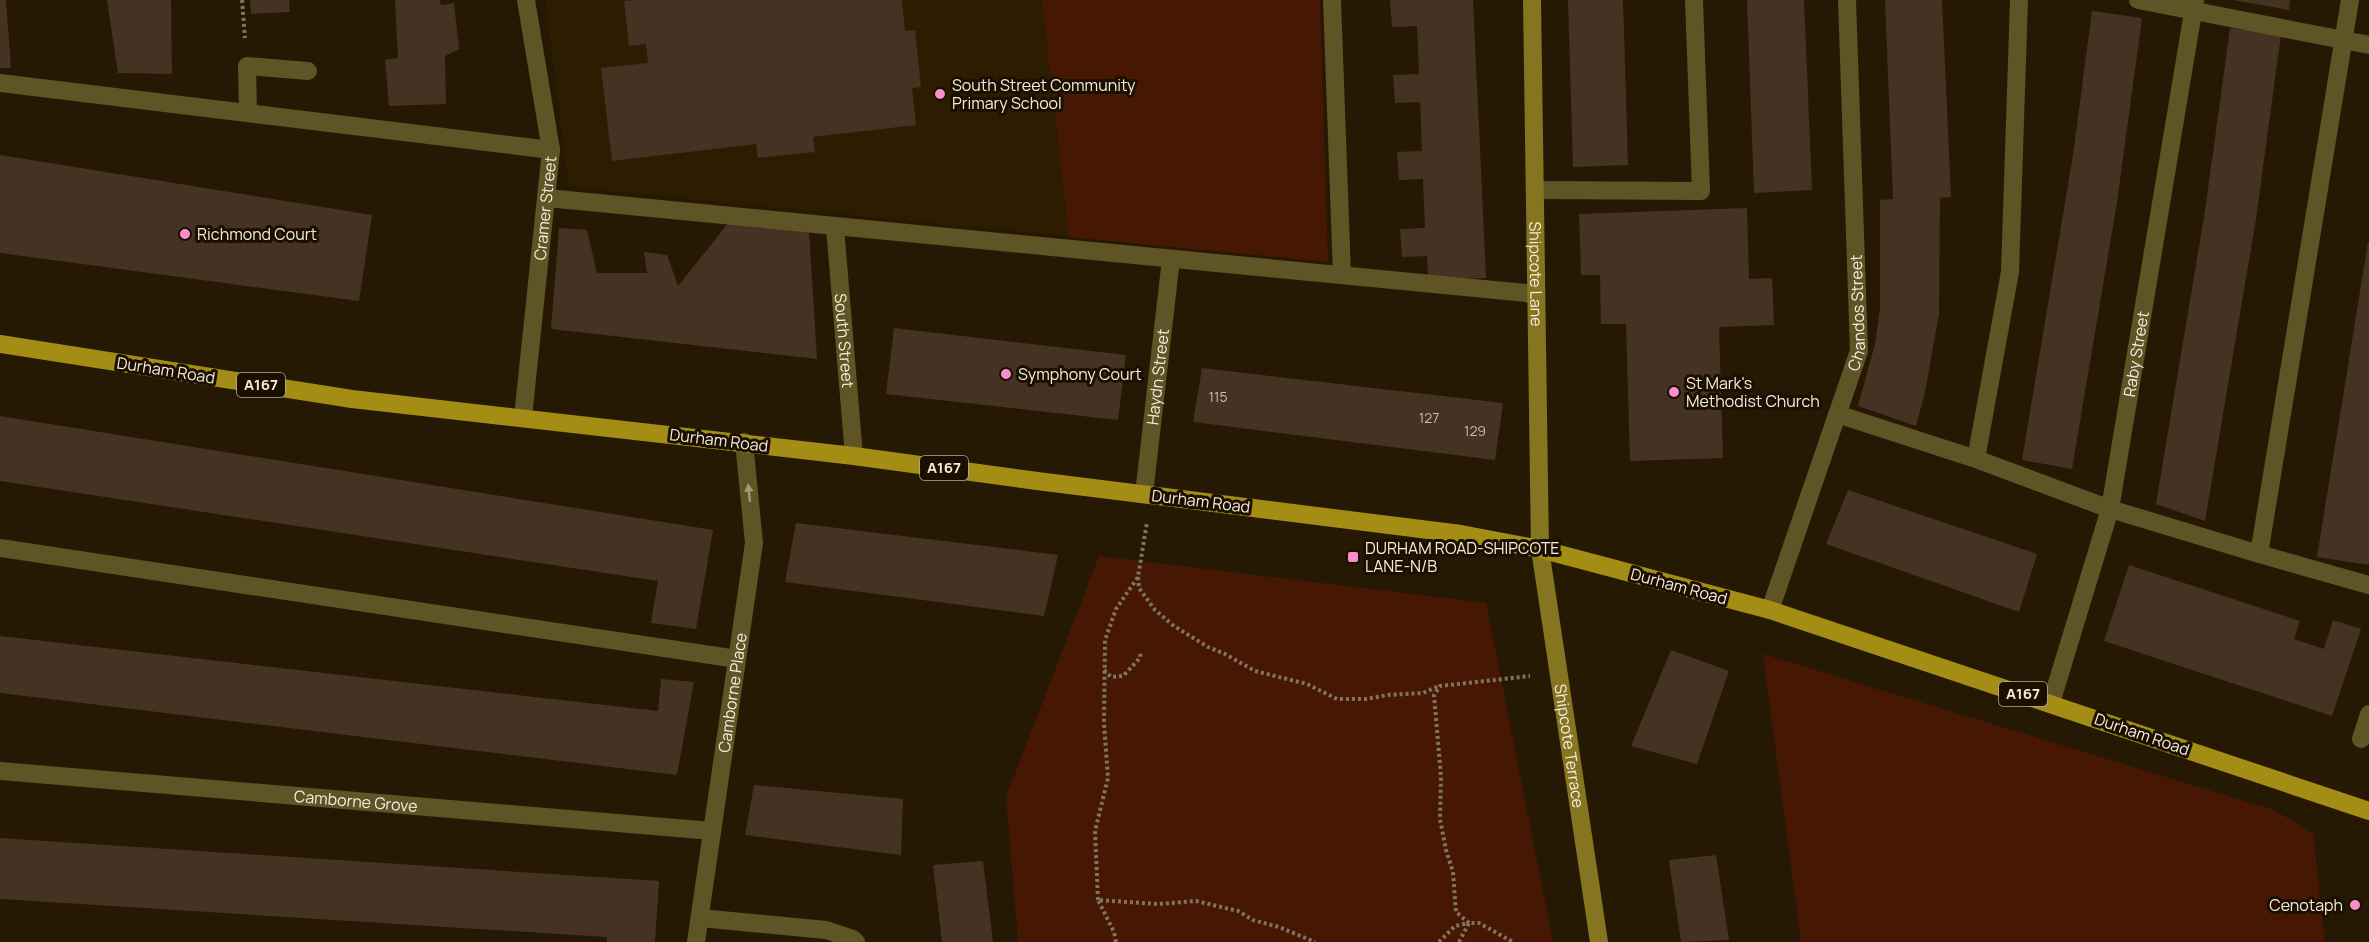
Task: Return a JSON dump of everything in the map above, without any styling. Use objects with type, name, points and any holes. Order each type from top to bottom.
[{"type":"main road","name":"Durham Road","points":[[0,344],[352,399],[744,442],[1461,534],[1540,549],[1770,610],[2369,811]]},
{"type":"street","name":"Cramer Street","points":[[523,417],[551,150],[526,0]]},
{"type":"street","points":[[1332,0],[1342,275]]},
{"type":"street","name":"Shipcote Lane","points":[[1532,0],[1540,549]]},
{"type":"street","points":[[1535,190],[1701,190],[1694,0]]},
{"type":"street","name":"Chandos Street","points":[[1770,610],[1859,351],[1847,0]]},
{"type":"street","points":[[1976,459],[2010,272],[2019,0]]},
{"type":"street","points":[[2138,0],[2194,4],[2343,41],[2369,45]]},
{"type":"street","points":[[2259,554],[2350,0]]},
{"type":"street","name":"Raby Street","points":[[2051,703],[2110,509],[2194,4]]},
{"type":"street","points":[[248,113],[247,66],[308,71]]},
{"type":"street","points":[[0,82],[551,150]]},
{"type":"street","points":[[547,198],[1536,294]]},
{"type":"street","name":"South Street","points":[[835,226],[854,456]]},
{"type":"street","name":"Haydn Street","points":[[1148,494],[1172,259]]},
{"type":"street","points":[[1837,414],[1976,459],[2110,509],[2369,585]]},
{"type":"street","name":"Camborne Place","points":[[696,942],[754,543],[744,442]]},
{"type":"street","points":[[0,548],[737,659]]},
{"type":"street","name":"Shipcote Terrace","points":[[1540,549],[1599,942]]},
{"type":"street","points":[[2361,739],[2369,714]]},
{"type":"street","name":"Camborne Grove","points":[[0,771],[712,831]]},
{"type":"street","points":[[700,918],[826,930],[856,942]]},
{"type":"path","points":[[242,0],[247,66]]},
{"type":"path","points":[[1148,494],[1138,577],[1139,588],[1155,610],[1174,626],[1208,648],[1226,654],[1255,671],[1307,684],[1336,699],[1366,699],[1388,694],[1424,693],[1440,686],[1558,672]]},
{"type":"path","points":[[1116,942],[1098,900],[1095,831],[1108,778],[1104,724],[1105,640],[1116,609],[1138,577]]},
{"type":"path","points":[[1104,670],[1111,677],[1123,676],[1140,658],[1141,651]]},
{"type":"path","points":[[1440,686],[1434,695],[1441,777],[1440,819],[1453,872],[1456,912],[1469,923]]},
{"type":"path","points":[[1098,900],[1158,904],[1197,901],[1238,911],[1253,920],[1280,927],[1315,942]]},
{"type":"path","points":[[1459,942],[1469,923]]},
{"type":"path","points":[[1438,942],[1455,926],[1469,923],[1479,923],[1513,942]]},
{"type":"shaded area","name":"South Street Community Primary School","points":[[545,0],[1320,0],[1328,262],[569,187]]},
{"type":"shaded area","points":[[1042,0],[1320,0],[1328,262],[1069,237]]},
{"type":"shaded area","points":[[1099,556],[1486,603],[1553,942],[1018,942],[1006,797]]},
{"type":"shaded area","points":[[1763,654],[2274,810],[2313,833],[2325,942],[1801,942]]},
{"type":"building","points":[[0,0],[6,0],[11,68],[0,68]]},
{"type":"building","points":[[107,0],[171,0],[172,74],[118,73]]},
{"type":"building","points":[[250,0],[289,0],[290,12],[251,14]]},
{"type":"building","points":[[395,0],[440,0],[441,5],[454,3],[459,49],[445,56],[446,104],[389,106],[385,60],[398,58]]},
{"type":"building","points":[[902,0],[905,31],[915,30],[921,87],[912,88],[916,125],[813,137],[815,152],[758,158],[756,144],[612,161],[601,68],[648,63],[646,44],[629,46],[624,1]]},
{"type":"building","points":[[1390,0],[1473,0],[1486,278],[1428,280],[1427,256],[1402,257],[1400,229],[1425,228],[1423,179],[1399,180],[1397,152],[1422,151],[1420,102],[1395,103],[1393,75],[1419,74],[1417,26],[1392,27]]},
{"type":"building","points":[[1568,0],[1623,0],[1628,165],[1573,167]]},
{"type":"building","points":[[1747,0],[1804,0],[1812,190],[1754,193]]},
{"type":"building","points":[[1885,0],[1942,0],[1951,197],[1940,198],[1939,314],[1925,392],[1916,426],[1858,406],[1875,344],[1880,308],[1880,200],[1893,199]]},
{"type":"building","points":[[2233,0],[2290,0],[2289,10]]},
{"type":"building","points":[[2092,11],[2142,18],[2117,202],[2072,469],[2022,460],[2073,155]]},
{"type":"building","points":[[2230,28],[2281,35],[2256,219],[2205,521],[2156,504],[2205,211]]},
{"type":"building","name":"Richmond Court","points":[[0,155],[372,215],[359,301],[0,253]]},
{"type":"building","name":"St Mark's Methodist Church","points":[[1747,208],[1749,279],[1772,278],[1774,325],[1719,327],[1723,458],[1630,461],[1626,324],[1601,324],[1600,275],[1581,275],[1579,214]]},
{"type":"building","points":[[734,216],[809,231],[817,359],[551,329],[559,228],[587,230],[597,273],[647,273],[644,252],[667,255],[678,286]]},
{"type":"building","points":[[2369,242],[2369,565],[2317,557]]},
{"type":"building","name":"Symphony Court","points":[[894,328],[1126,355],[1118,420],[886,394]]},
{"type":"building","points":[[1202,368],[1503,403],[1495,460],[1193,422]]},
{"type":"building","points":[[0,416],[713,530],[696,629],[651,623],[658,581],[0,481]]},
{"type":"building","points":[[1848,490],[2037,554],[2019,612],[1826,544]]},
{"type":"building","points":[[796,523],[1058,555],[1044,616],[785,582]]},
{"type":"building","points":[[2129,565],[2300,621],[2294,639],[2324,649],[2333,620],[2361,629],[2332,716],[2104,641]]},
{"type":"building","points":[[0,636],[658,711],[661,679],[694,682],[677,775],[0,693]]},
{"type":"building","points":[[1671,650],[1729,671],[1697,764],[1631,746]]},
{"type":"building","points":[[754,785],[903,799],[901,855],[745,835]]},
{"type":"building","points":[[0,838],[659,881],[655,942],[607,942],[607,937],[0,899]]},
{"type":"building","points":[[1716,855],[1729,940],[1681,942],[1669,860]]},
{"type":"building","points":[[983,861],[993,942],[942,942],[933,865]]},
{"type":"place","name":"South Street Community Primary School","points":[[940,94]]},
{"type":"place","name":"Richmond Court","points":[[185,234]]},
{"type":"place","name":"Symphony Court","points":[[1006,374]]},
{"type":"place","name":"St Mark's Methodist Church","points":[[1674,392]]},
{"type":"place","name":"DURHAM ROAD-SHIPCOTE LANE-N/B","points":[[1353,557]]},
{"type":"place","name":"Cenotaph","points":[[2355,905]]}]
